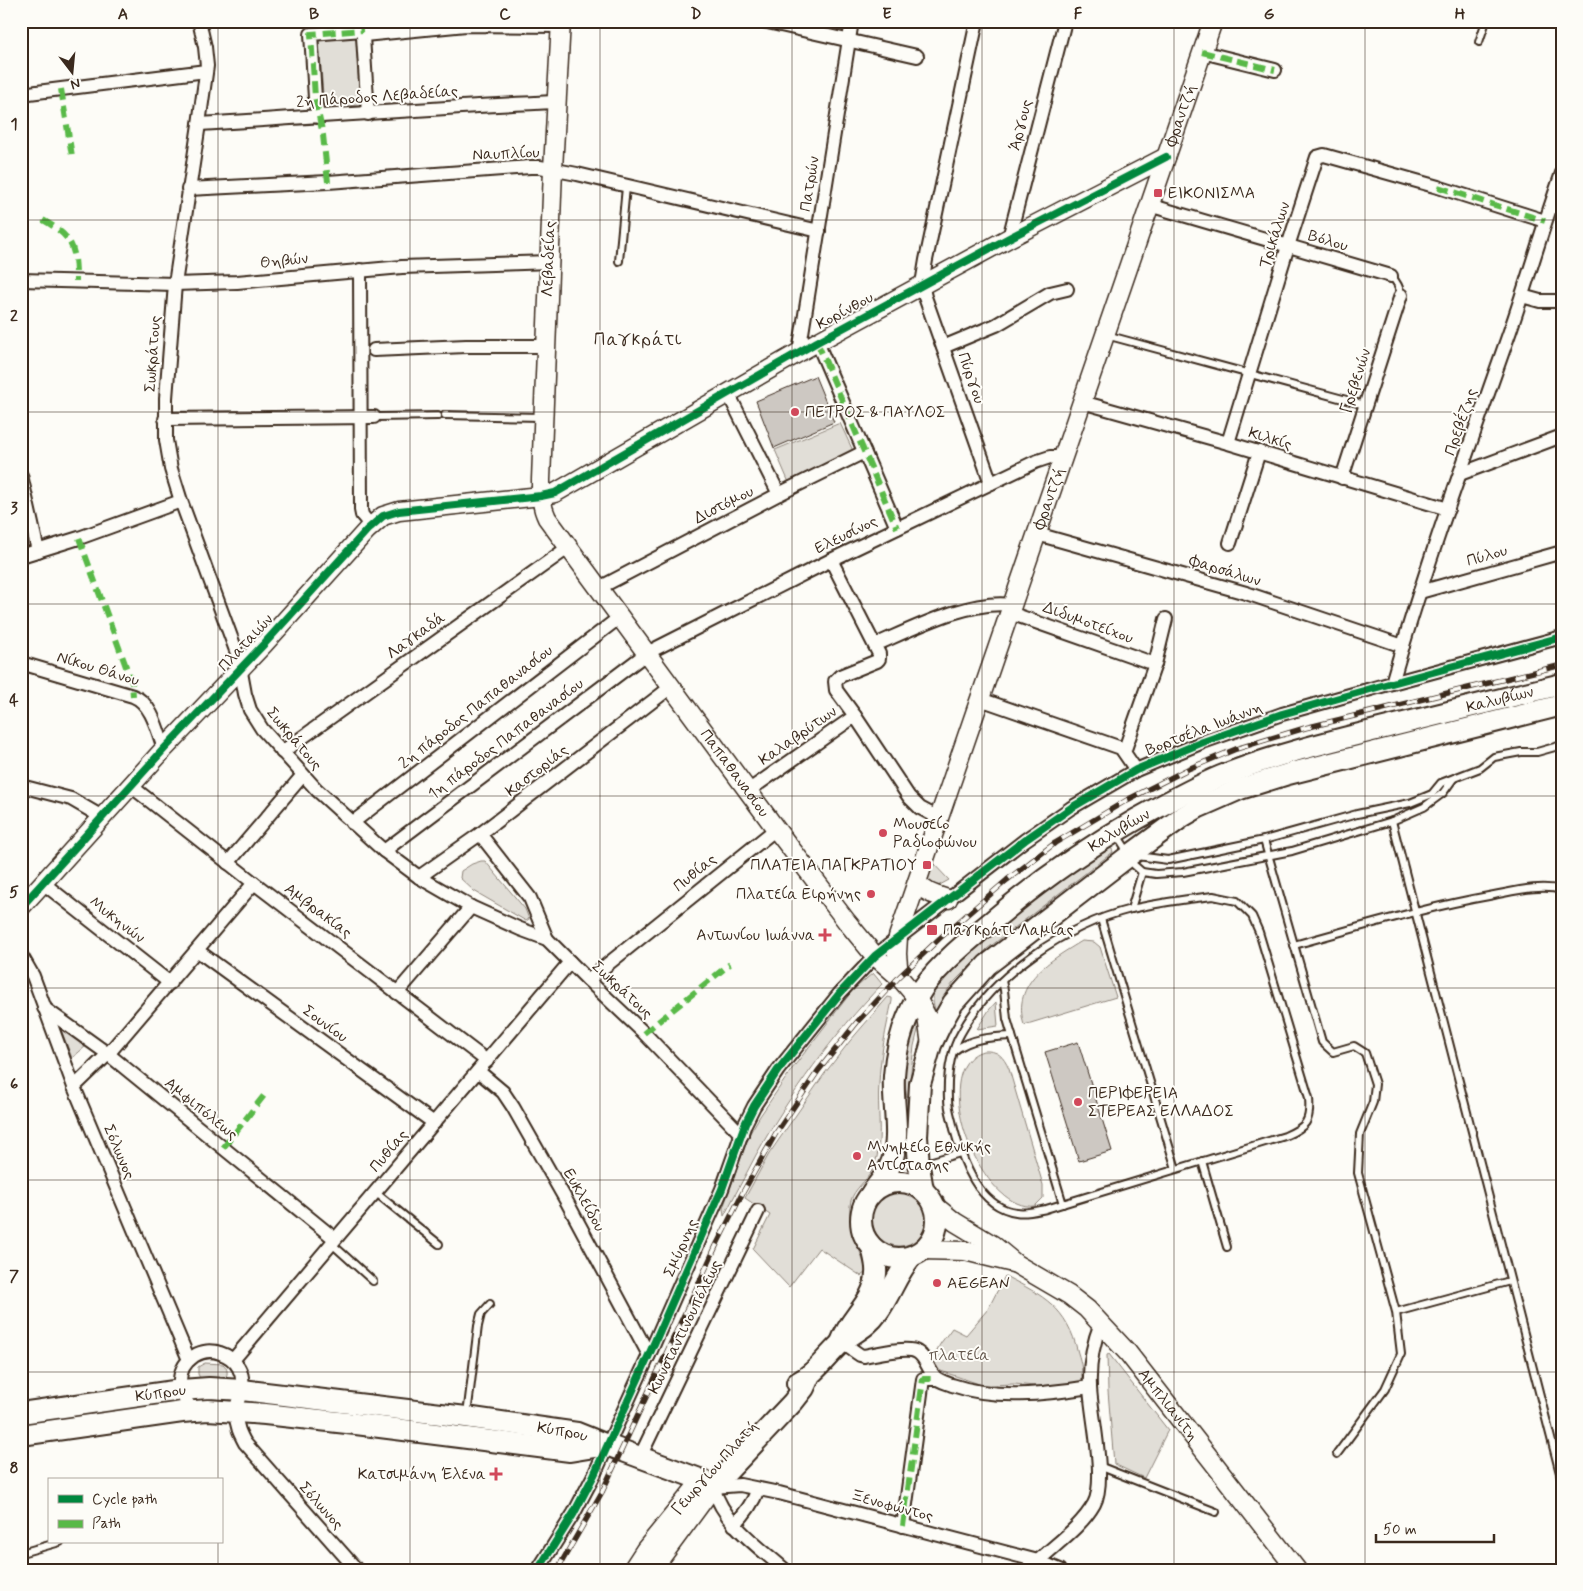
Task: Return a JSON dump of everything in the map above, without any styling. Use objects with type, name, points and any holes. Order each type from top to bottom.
[{"type":"main road","name":"Φραντζή","points":[[899,977],[898,937],[1213,21]]},
{"type":"main road","name":"Λεβαδείας","points":[[541,496],[553,169],[561,24]]},
{"type":"main road","name":"Κορίνθου","points":[[541,496],[562,489],[799,352],[922,284],[1166,156]]},
{"type":"main road","name":"Πλαταιών","points":[[21,907],[164,749],[264,644],[371,526],[383,516],[399,511],[541,496]]},
{"type":"main road","name":"Παπαθανασίου","points":[[541,496],[547,518],[776,829],[875,956],[899,977],[917,998],[927,1017],[931,1046]]},
{"type":"main road","name":"Καλυβίων","points":[[872,1192],[883,1179],[893,1158],[896,1145],[893,1090],[896,1058],[903,1030],[917,998],[924,986],[938,970],[991,922],[1050,875],[1115,832],[1196,788],[1248,765],[1358,734],[1562,684]]},
{"type":"main road","name":"Καλυβίων","points":[[923,1190],[918,1166],[919,1095],[925,1064],[931,1046],[952,1003],[987,965],[1130,855],[1199,807],[1247,787],[1298,771],[1562,705]]},
{"type":"main road","points":[[917,882],[927,892],[948,899]]},
{"type":"main road","points":[[897,1181],[911,1183],[923,1190],[935,1206],[938,1220],[932,1240],[917,1253],[901,1258],[891,1257],[872,1247],[865,1237],[861,1220],[865,1202],[872,1192],[884,1185],[897,1181]]},
{"type":"main road","name":"Αμπλιανίτη","points":[[935,1206],[955,1222],[994,1245],[1016,1264],[1073,1298],[1101,1323],[1128,1353],[1297,1570]]},
{"type":"main road","name":"Γεωργίου Πλατή","points":[[841,1342],[845,1330],[867,1302],[875,1283],[876,1272],[872,1247]]},
{"type":"main road","name":"Αμπλιανίτη","points":[[917,1253],[965,1251],[1016,1264]]},
{"type":"main road","name":"Γεωργίου Πλατή","points":[[632,1570],[650,1544],[707,1484],[789,1387],[809,1376],[841,1342],[864,1327],[872,1319],[883,1304],[903,1266],[917,1253]]},
{"type":"main road","name":"Κύπρου","points":[[21,1413],[180,1390],[209,1388],[242,1390],[466,1417],[578,1433],[607,1445]]},
{"type":"main road","name":"Κύπρου","points":[[21,1435],[196,1411],[236,1411],[356,1424],[570,1452],[607,1445]]},
{"type":"main road","points":[[607,1445],[707,1484]]},
{"type":"main road","name":"Γεωργίου Πλατή","points":[[652,1570],[707,1484]]},
{"type":"street","name":"Σωκράτους","points":[[199,21],[205,47],[206,71],[200,124],[188,190],[175,284],[165,419],[168,458],[181,501],[230,632],[241,668],[245,694],[250,710],[262,729],[303,775],[384,851],[419,877],[471,907],[547,939],[644,1033],[742,1135]]},
{"type":"street","points":[[763,21],[917,56]]},
{"type":"street","name":"Πατρών","points":[[799,352],[852,21]]},
{"type":"street","points":[[922,284],[978,21]]},
{"type":"street","name":"Άργους","points":[[1009,238],[1065,21]]},
{"type":"street","points":[[318,117],[315,98],[312,34],[363,29],[561,24]]},
{"type":"street","points":[[363,29],[368,114]]},
{"type":"street","points":[[1202,52],[1275,70]]},
{"type":"street","points":[[21,94],[206,71]]},
{"type":"street","name":"2η Πάροδος Λεβαδείας","points":[[200,124],[556,102]]},
{"type":"street","name":"Τρικάλων","points":[[1228,443],[1317,157],[1324,155],[1438,187],[1545,221]]},
{"type":"street","name":"Ναυπλίου","points":[[188,190],[530,167],[553,169],[818,231]]},
{"type":"street","name":"Πρεβέζης","points":[[1392,683],[1420,592],[1522,296],[1562,173]]},
{"type":"street","name":"Βόλου","points":[[1150,205],[1391,276]]},
{"type":"street","name":"Θηβών","points":[[21,280],[175,284],[237,282],[402,267],[550,262]]},
{"type":"street","points":[[360,270],[361,510],[362,515],[371,526]]},
{"type":"street","name":"Πύργου","points":[[922,284],[991,483]]},
{"type":"street","points":[[943,348],[996,325],[1050,293],[1067,288]]},
{"type":"street","name":"Γρεβενών","points":[[1342,478],[1401,294]]},
{"type":"street","points":[[1522,296],[1540,301],[1562,301]]},
{"type":"street","points":[[817,342],[897,528]]},
{"type":"street","points":[[374,350],[466,346],[546,346]]},
{"type":"street","points":[[728,393],[779,494]]},
{"type":"street","name":"Κιλκίς","points":[[1082,402],[1228,443],[1448,509]]},
{"type":"street","points":[[165,419],[374,417]]},
{"type":"street","points":[[1460,474],[1562,436]]},
{"type":"street","name":"Διστόμου","points":[[599,588],[864,452]]},
{"type":"street","points":[[1230,543],[1258,452]]},
{"type":"street","name":"Ελευσίνος","points":[[648,653],[831,560],[991,483],[1050,457],[1063,457]]},
{"type":"street","points":[[21,475],[38,552]]},
{"type":"street","points":[[21,556],[79,538],[181,501]]},
{"type":"street","name":"Φαρσάλων","points":[[1037,534],[1246,593],[1402,646]]},
{"type":"street","name":"Λαγκαδά","points":[[282,752],[569,547]]},
{"type":"street","name":"Πύλου","points":[[1420,592],[1562,552]]},
{"type":"street","points":[[831,560],[879,654],[878,660],[840,676],[835,680],[836,690],[855,716]]},
{"type":"street","name":"Διδυμοτείχου","points":[[875,644],[928,622],[968,609],[999,603],[1155,664]]},
{"type":"street","name":"2η πάροδος Παπαθανασίου","points":[[352,823],[620,617]]},
{"type":"street","points":[[1124,752],[1155,664],[1166,619]]},
{"type":"street","name":"Βορτσέλα Ιωάννη","points":[[875,956],[1025,840],[1091,796],[1136,770],[1242,727],[1282,714],[1562,638]]},
{"type":"street","name":"1η πάροδος Παπαθανασίου","points":[[384,851],[648,653]]},
{"type":"street","name":"Νίκου Θάνου","points":[[21,663],[142,700],[150,712],[164,749]]},
{"type":"street","name":"Καστοριάς","points":[[419,877],[480,834],[671,688]]},
{"type":"street","points":[[980,699],[1121,748],[1136,770]]},
{"type":"street","name":"Καλαβρύτων","points":[[748,791],[855,716],[909,797],[920,808],[939,818]]},
{"type":"street","points":[[228,863],[303,775]]},
{"type":"street","points":[[21,786],[70,799],[102,817]]},
{"type":"street","name":"Αμβρακίας","points":[[131,786],[397,993],[483,1066]]},
{"type":"street","name":"Πυθίας","points":[[588,980],[776,829]]},
{"type":"street","points":[[480,834],[530,898],[547,939]]},
{"type":"street","name":"Μυκηνών","points":[[43,883],[170,983]]},
{"type":"street","points":[[74,1087],[108,1054],[198,951],[254,883]]},
{"type":"street","points":[[397,993],[471,907]]},
{"type":"street","name":"Σουνίου","points":[[198,951],[434,1123]]},
{"type":"street","name":"Σόλωνος","points":[[21,955],[33,976],[74,1087],[189,1360]]},
{"type":"street","name":"Σμύρνης","points":[[538,1570],[563,1532],[587,1489],[649,1355],[722,1189],[754,1106],[778,1070],[840,993],[875,956]]},
{"type":"street","name":"Πυθίας","points":[[233,1360],[570,962]]},
{"type":"street","name":"Αμφιπόλεως","points":[[44,1008],[108,1054],[334,1242]]},
{"type":"street","name":"Ευκλείδου","points":[[483,1066],[513,1107],[567,1202],[649,1355]]},
{"type":"street","name":"Κωνσταντινουπόλεως","points":[[640,1457],[758,1211]]},
{"type":"street","points":[[1038,1561],[1075,1527],[1094,1504],[1099,1491],[1100,1480],[1090,1387],[1092,1353],[1101,1323]]},
{"type":"street","points":[[841,1342],[864,1356],[915,1350],[922,1356],[936,1379]]},
{"type":"street","points":[[196,1411],[188,1404],[180,1390],[180,1376],[189,1360],[199,1354],[211,1351],[223,1354],[233,1360],[242,1375],[242,1390],[236,1411]]},
{"type":"street","points":[[903,1526],[923,1379],[936,1379],[954,1386],[1003,1394],[1055,1392],[1090,1387]]},
{"type":"street","name":"Σόλωνος","points":[[236,1411],[239,1432],[252,1452],[356,1570]]},
{"type":"street","points":[[707,1484],[734,1525],[786,1570]]},
{"type":"street","name":"Ξενοφώντος","points":[[707,1484],[740,1485],[779,1493],[1038,1561],[1060,1570]]},
{"type":"street","points":[[734,1525],[756,1497],[758,1488]]},
{"type":"lane","points":[[1479,42],[1486,21]]},
{"type":"lane","points":[[619,260],[626,187]]},
{"type":"lane","name":"Βόλου","points":[[1391,276],[1400,288],[1401,294]]},
{"type":"lane","points":[[1105,335],[1365,405]]},
{"type":"lane","points":[[374,417],[442,415],[543,417]]},
{"type":"lane","points":[[1130,855],[1168,860],[1264,840],[1357,814],[1410,803],[1432,794],[1441,783],[1480,768],[1494,757],[1521,752],[1537,752],[1562,745]]},
{"type":"lane","points":[[1115,832],[1130,855],[1134,865],[1142,872],[1156,874],[1183,872],[1292,851],[1392,821],[1424,807],[1443,792],[1453,778]]},
{"type":"lane","points":[[1392,821],[1562,1482]]},
{"type":"lane","points":[[1264,840],[1322,1042],[1333,1052],[1354,1046],[1365,1053],[1375,1084],[1373,1102],[1360,1134],[1358,1173],[1396,1312],[1401,1354],[1385,1389],[1337,1454]]},
{"type":"lane","points":[[1131,909],[1142,872]]},
{"type":"lane","points":[[1294,945],[1469,899],[1519,890],[1554,888],[1562,890]]},
{"type":"lane","points":[[1214,896],[1237,901],[1252,916],[1259,932],[1309,1098],[1308,1121],[1300,1130],[1285,1136],[1063,1204],[1027,1213],[1002,1208],[978,1188],[960,1153],[948,1100],[949,1075],[960,1034],[985,998],[1016,969],[1058,940],[1101,919],[1131,909],[1214,896]]},
{"type":"lane","points":[[1101,919],[1176,1168]]},
{"type":"lane","points":[[1002,981],[1005,992],[1006,1012],[1012,1036],[1063,1204]]},
{"type":"lane","points":[[954,1051],[962,1045],[974,1041],[1012,1036]]},
{"type":"lane","points":[[918,1166],[960,1153]]},
{"type":"lane","points":[[1202,1161],[1227,1247]]},
{"type":"lane","points":[[375,1192],[439,1244]]},
{"type":"lane","points":[[334,1242],[374,1281]]},
{"type":"lane","points":[[1396,1312],[1510,1281]]},
{"type":"lane","points":[[466,1417],[478,1326],[481,1314],[490,1304]]},
{"type":"lane","points":[[1098,1465],[1216,1512]]},
{"type":"lane","points":[[21,1553],[53,1544]]},
{"type":"green space","points":[[356,36],[360,105],[324,108],[319,40]]},
{"type":"green space","points":[[840,423],[854,453],[790,485],[775,450]]},
{"type":"green space","points":[[1110,848],[1113,852],[987,949],[946,992],[937,1015],[934,1007],[933,993],[944,976],[961,958],[1071,868]]},
{"type":"green space","points":[[930,860],[949,880],[936,887],[925,884]]},
{"type":"green space","points":[[481,861],[485,861],[525,909],[529,919],[526,921],[474,891],[460,878],[461,871]]},
{"type":"green space","points":[[1082,941],[1094,942],[1100,947],[1116,997],[1024,1025],[1021,1010],[1023,996],[1028,985],[1036,974],[1058,956]]},
{"type":"green space","points":[[873,973],[882,984],[830,1044],[783,1110],[756,1155],[724,1216],[723,1208],[750,1133],[760,1116],[792,1069],[852,991]]},
{"type":"green space","points":[[888,997],[892,998],[892,1001],[880,1074],[877,1157],[871,1172],[852,1197],[850,1206],[851,1223],[866,1272],[861,1276],[819,1248],[789,1287],[753,1249],[770,1215],[745,1198],[769,1154],[825,1073]]},
{"type":"green space","points":[[996,1002],[998,1026],[977,1029],[989,1010]]},
{"type":"green space","points":[[916,1017],[921,1018],[914,1046],[910,1080],[914,1121],[913,1169],[897,1166],[907,1138],[909,1116],[905,1078]]},
{"type":"green space","points":[[60,1027],[86,1046],[72,1058]]},
{"type":"green space","points":[[983,1051],[999,1055],[1009,1069],[1043,1185],[1043,1198],[1035,1206],[1015,1202],[996,1187],[979,1165],[967,1138],[959,1109],[959,1083],[966,1063]]},
{"type":"green space","points":[[894,1192],[904,1192],[914,1196],[922,1204],[926,1219],[922,1234],[914,1242],[904,1246],[894,1246],[884,1242],[876,1234],[872,1224],[872,1214],[876,1204],[884,1196]]},
{"type":"green space","name":"πλατεία","points":[[1005,1276],[1042,1297],[1052,1305],[1067,1324],[1081,1364],[1080,1384],[1044,1387],[1014,1384],[990,1385],[988,1387],[935,1369],[935,1356],[941,1342],[952,1328],[966,1335],[988,1309]]},
{"type":"green space","points":[[1109,1354],[1168,1430],[1144,1478],[1114,1464],[1108,1391],[1107,1355]]},
{"type":"green space","points":[[205,1363],[223,1364],[227,1372],[225,1378],[223,1380],[201,1380],[198,1374],[198,1367]]},
{"type":"building","name":"ΠΕΤΡΟΣ & ΠΑΥΛΟΣ","points":[[815,376],[834,422],[774,448],[756,401]]},
{"type":"building","name":"ΠΕΡΙΦΕΡΕΙΑ ΣΤΕΡΕΑΣ ΕΛΛΑΔΟΣ","points":[[1078,1042],[1112,1151],[1079,1161],[1045,1052]]},
{"type":"railway","points":[[557,1570],[602,1492],[716,1246],[776,1133],[818,1071],[858,1021],[899,977],[940,938],[1007,880],[1055,843],[1127,800],[1188,769],[1236,749],[1305,728],[1562,665]]},
{"type":"marked path","points":[[328,182],[323,135],[315,98],[311,34],[363,30]]},
{"type":"marked path","points":[[1202,52],[1275,70]]},
{"type":"marked path","points":[[61,89],[72,156]]},
{"type":"marked path","points":[[1438,187],[1545,221]]},
{"type":"marked path","points":[[43,220],[61,232],[71,244],[75,260],[76,281]]},
{"type":"marked path","points":[[817,342],[897,528]]},
{"type":"marked path","points":[[79,538],[132,683],[133,696]]},
{"type":"marked path","points":[[644,1033],[730,964]]},
{"type":"marked path","points":[[223,1148],[266,1093]]},
{"type":"marked path","points":[[903,1526],[923,1379],[936,1379]]},
{"type":"cycle path","points":[[21,907],[164,749],[264,644],[367,530],[383,516],[399,511],[555,493],[817,342],[1009,238],[1166,157]]},
{"type":"cycle path","points":[[538,1570],[574,1513],[594,1475],[722,1189],[745,1124],[754,1106],[778,1070],[840,993],[875,956],[1025,840],[1071,808],[1136,770],[1203,742],[1282,714],[1562,637]]},
{"type":"place","name":"ΕΙΚΟΝΙΣΜΑ","points":[[1158,193]]},
{"type":"place","name":"ΠΕΤΡΟΣ & ΠΑΥΛΟΣ","points":[[795,412]]},
{"type":"place","name":"Μουσείο Ραδιοφώνου","points":[[883,833]]},
{"type":"place","name":"ΠΛΑΤΕΙΑ ΠΑΓΚΡΑΤΙΟΥ","points":[[927,865]]},
{"type":"place","name":"Πλατεία Ειρήνης","points":[[871,894]]},
{"type":"place","name":"Παγκράτι Λαμίας","points":[[932,930]]},
{"type":"place","name":"Αντωνίου Ιωάννα","points":[[825,935]]},
{"type":"place","name":"ΠΕΡΙΦΕΡΕΙΑ ΣΤΕΡΕΑΣ ΕΛΛΑΔΟΣ","points":[[1078,1102]]},
{"type":"place","name":"Μνημείο Εθνικής Αντίστασης","points":[[857,1156]]},
{"type":"place","name":"AEGEAN","points":[[937,1283]]},
{"type":"place","name":"Κατσιμάνη Έλενα","points":[[496,1474]]},
{"type":"district","name":"Παγκράτι","points":[[638,340]]}]
